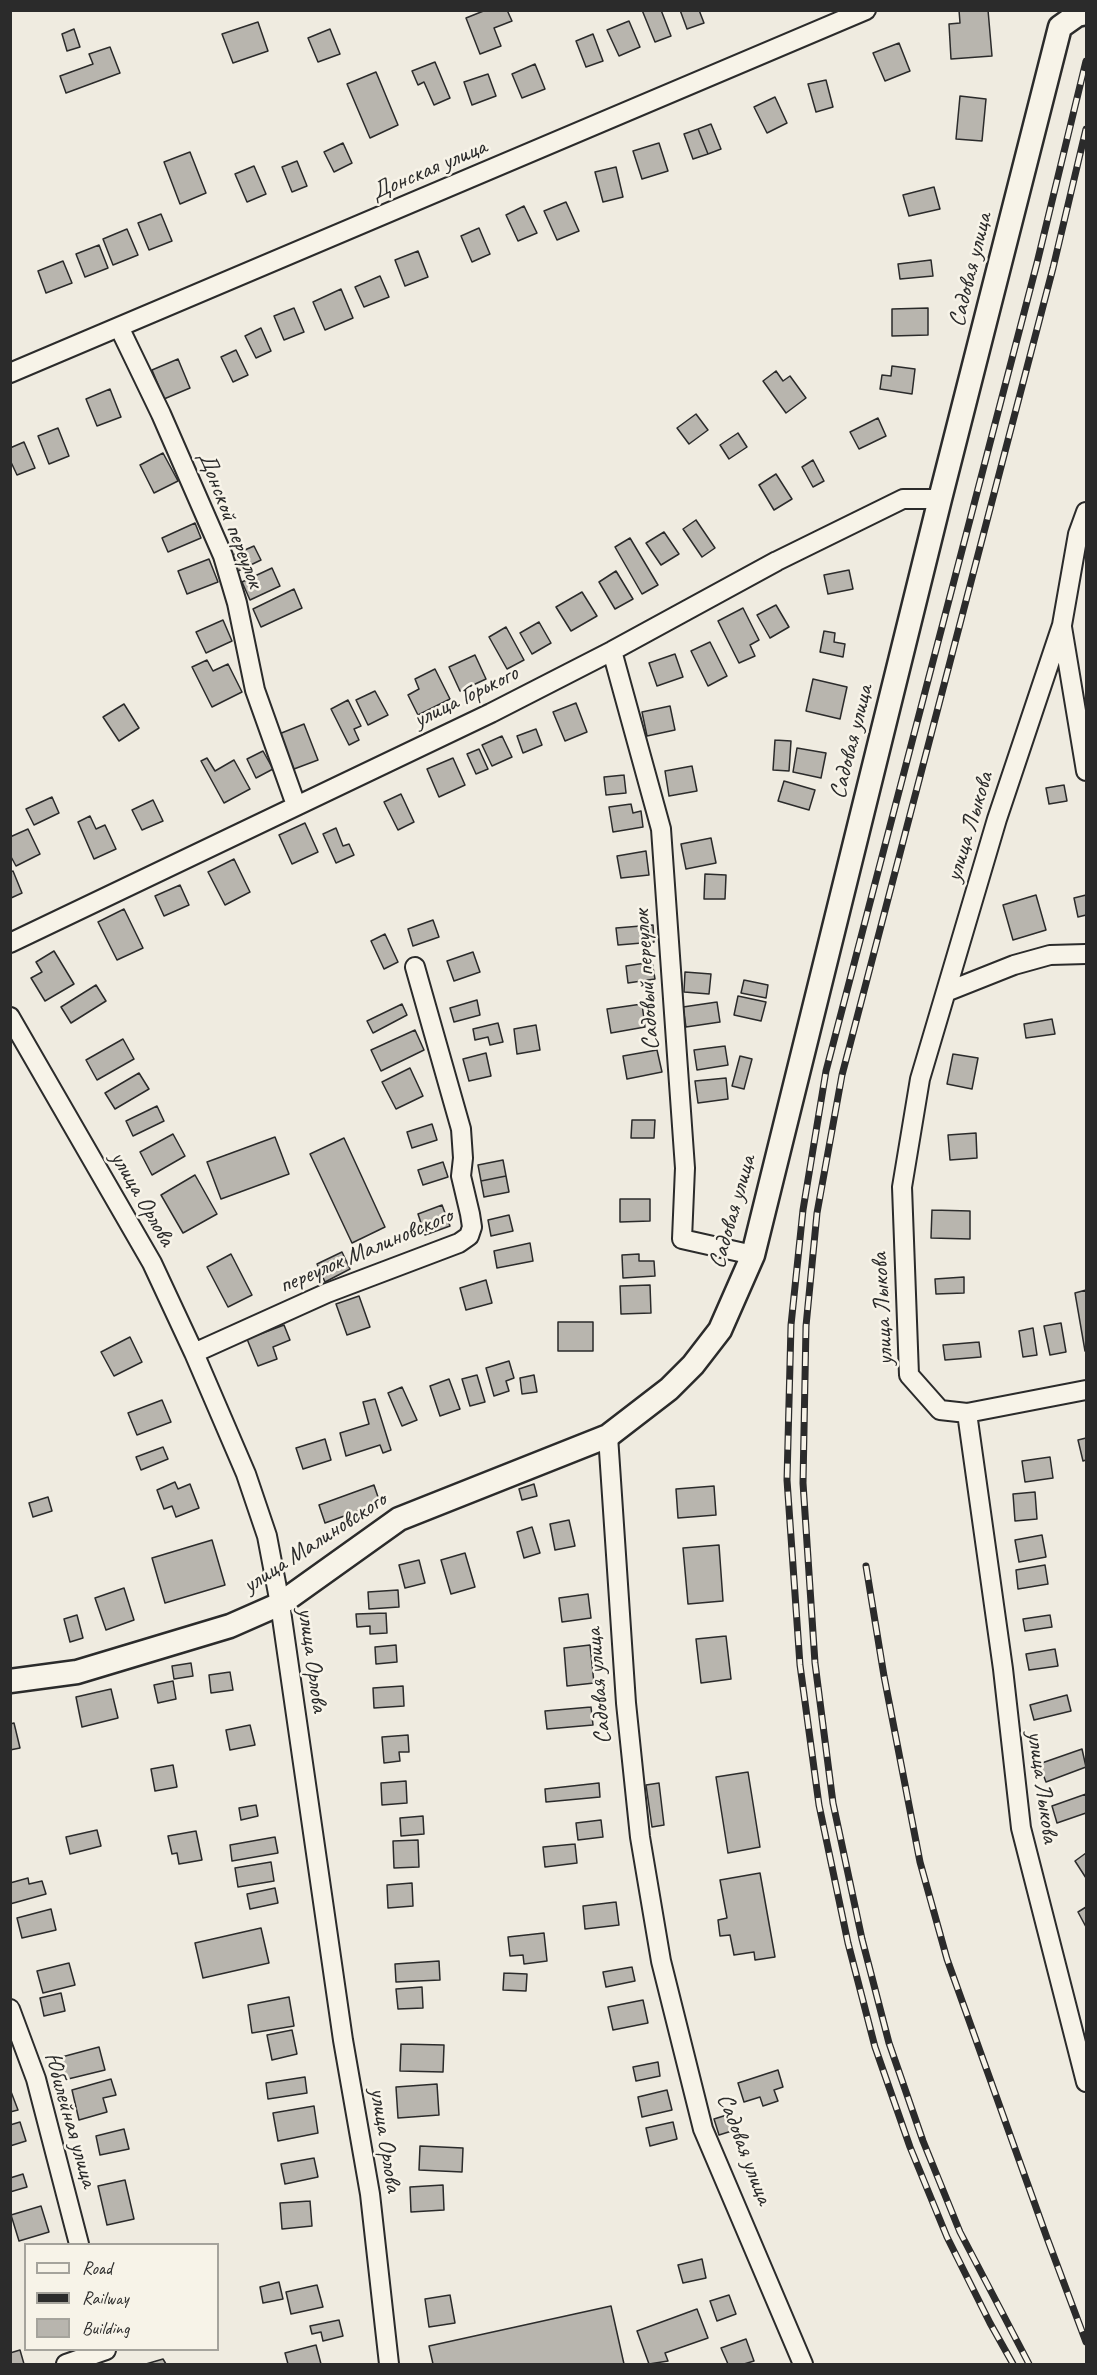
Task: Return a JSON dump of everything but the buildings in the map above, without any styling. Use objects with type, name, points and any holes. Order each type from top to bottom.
[{"type":"street","name":"Донская улица","points":[[10,374],[866,10]]},
{"type":"street","name":"Садовая улица","points":[[803,2364],[703,2129],[661,1961],[640,1837],[626,1703],[608,1436],[669,1389],[693,1365],[720,1330],[753,1255],[1061,19],[1086,13]]},
{"type":"street","name":"Донской переулок","points":[[119,327],[161,414],[223,556],[237,603],[255,690],[296,805]]},
{"type":"street","name":"улица Горького","points":[[10,943],[491,713],[612,651],[777,561],[903,499],[940,499]]},
{"type":"street","name":"улица Лыкова","points":[[1086,512],[1078,534],[1062,625],[997,819],[920,1079],[902,1187],[909,1376],[940,1410],[967,1413],[1003,1669],[1021,1828],[1086,2082]]},
{"type":"street","points":[[1062,625],[1086,771]]},
{"type":"street","name":"Садовый переулок","points":[[612,651],[661,830],[685,1168],[682,1239],[753,1255]]},
{"type":"street","points":[[946,992],[1014,965],[1050,955],[1086,954]]},
{"type":"street","name":"переулок Малиновского","points":[[194,1353],[327,1293],[459,1243],[469,1236],[472,1227],[461,1176],[463,1158],[461,1129],[415,967]]},
{"type":"street","name":"улица Орлова","points":[[10,1017],[152,1263],[246,1474],[267,1536],[280,1604],[343,2040],[370,2194],[389,2364]]},
{"type":"street","points":[[967,1413],[1086,1390]]},
{"type":"street","name":"улица Малиновского","points":[[10,1681],[77,1672],[230,1626],[280,1604],[399,1519],[608,1436]]},
{"type":"street","name":"Юбилейная улица","points":[[10,2009],[36,2079],[79,2243]]},
{"type":"street","points":[[66,2364],[101,2351]]},
{"type":"railway","points":[[1013,2364],[947,2237],[910,2147],[875,2047],[848,1943],[819,1805],[800,1665],[787,1480],[791,1325],[803,1210],[826,1071],[1037,263],[1086,61]]},
{"type":"railway","points":[[1029,2364],[960,2232],[923,2141],[889,2043],[862,1939],[833,1803],[815,1663],[803,1483],[806,1326],[817,1213],[842,1075],[1053,268],[1086,129]]},
{"type":"railway","points":[[866,1566],[884,1676],[920,1862],[947,1959],[1086,2342]]}]
